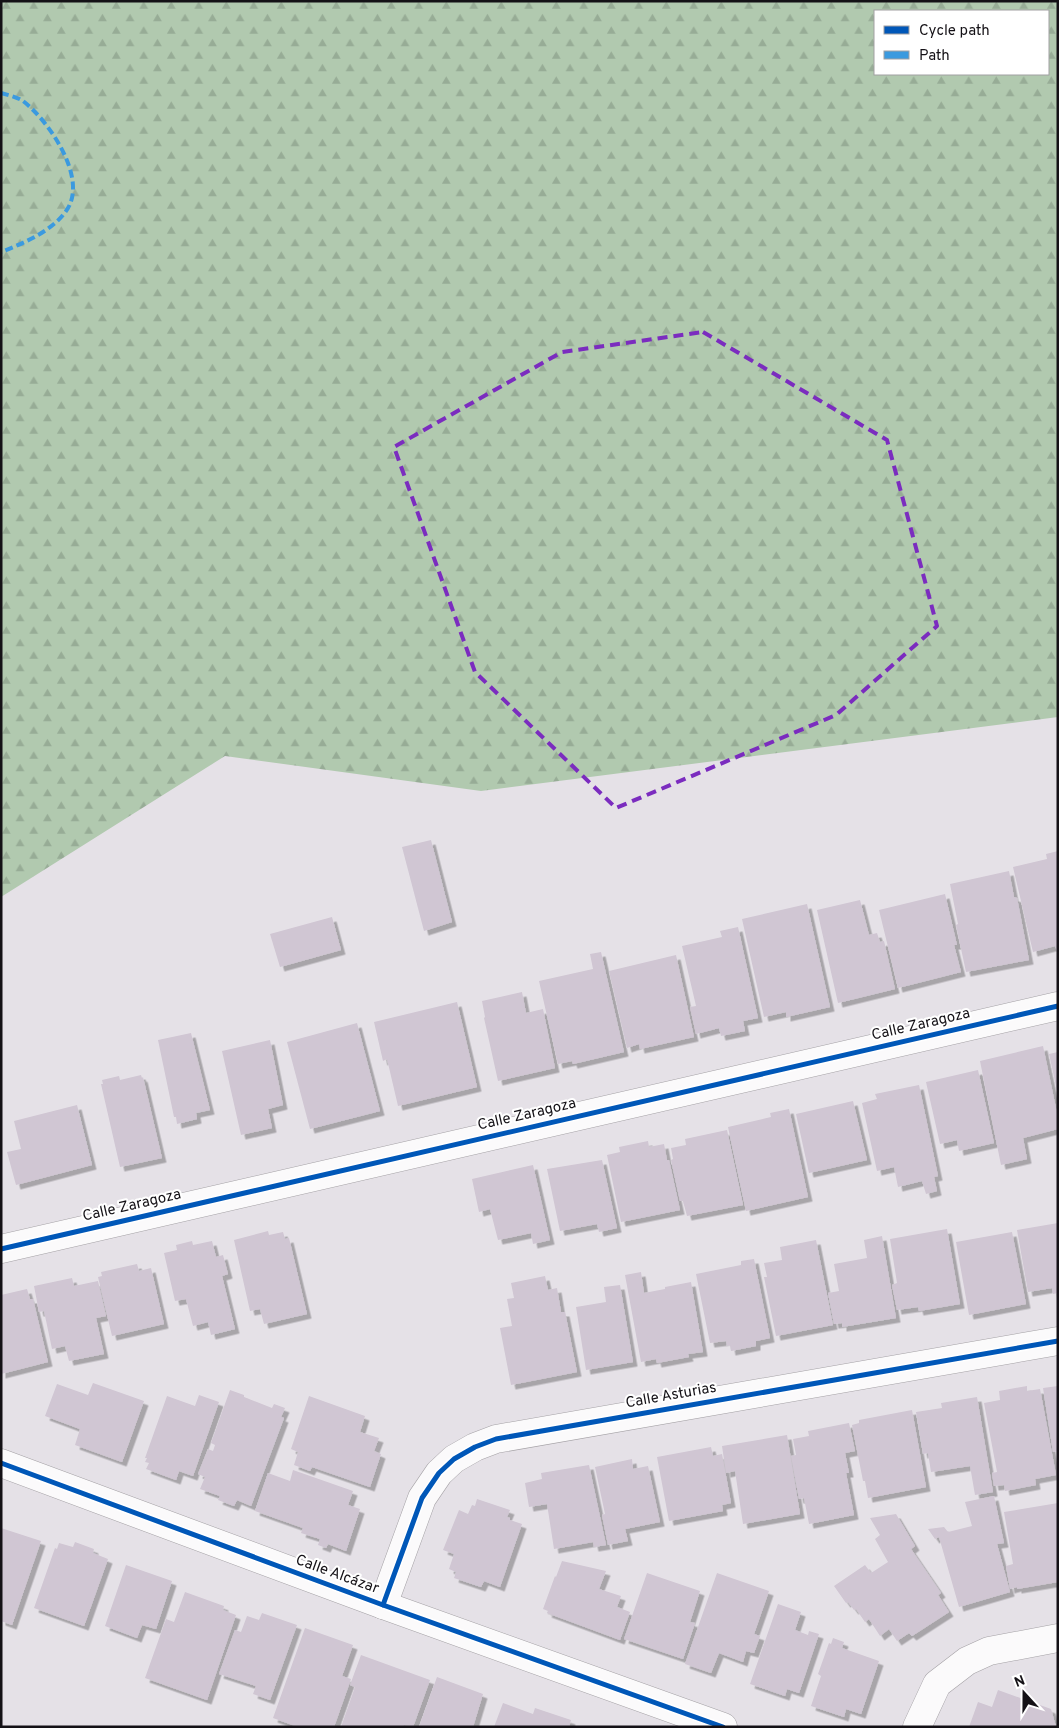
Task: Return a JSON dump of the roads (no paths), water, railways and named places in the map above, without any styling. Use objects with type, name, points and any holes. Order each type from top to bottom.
[{"type":"street","name":"Calle Zaragoza","points":[[1,1249],[1058,1006]]},
{"type":"street","name":"Calle Asturias","points":[[383,1605],[422,1498],[439,1473],[454,1459],[475,1447],[496,1439],[1058,1341]]},
{"type":"street","name":"Calle Alcázar","points":[[1,1463],[383,1605],[722,1727]]},
{"type":"street","points":[[917,1727],[937,1684],[968,1661],[989,1651],[1058,1638]]}]
